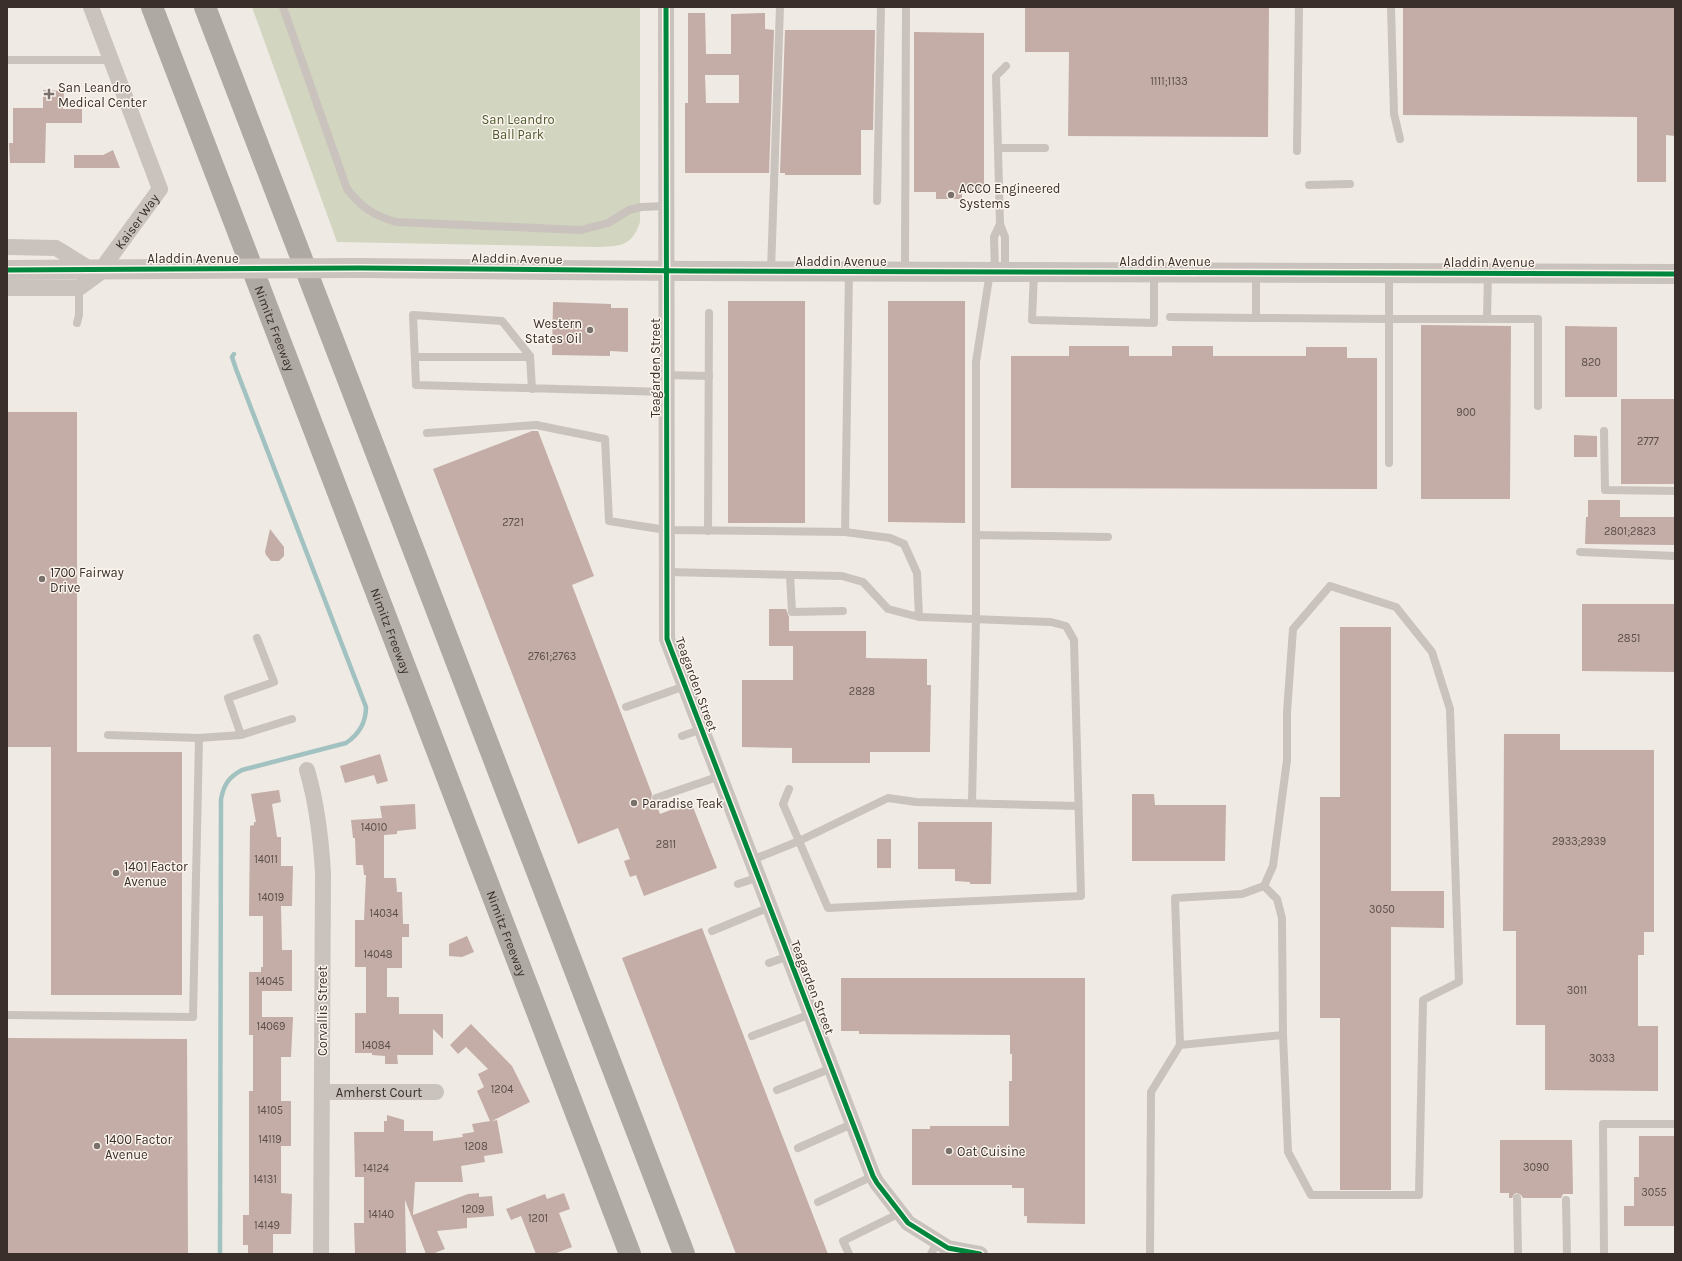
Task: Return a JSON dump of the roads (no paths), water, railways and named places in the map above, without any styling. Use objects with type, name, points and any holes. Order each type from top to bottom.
[{"type":"highway","name":"Nimitz Freeway","points":[[152,7],[630,1254]]},
{"type":"highway","points":[[205,7],[684,1254]]},
{"type":"street","name":"Kaiser Way","points":[[91,7],[160,189],[98,274]]},
{"type":"street","name":"Teagarden Street","points":[[666,7],[667,639],[873,1176],[908,1223],[934,1248],[948,1248],[980,1254]]},
{"type":"street","points":[[7,248],[56,248],[98,274],[79,288],[7,288]]},
{"type":"street","name":"Aladdin Avenue","points":[[7,270],[360,268],[772,272],[1034,271],[1675,274]]},
{"type":"street","name":"Corvallis Street","points":[[307,770],[316,805],[322,855],[321,1254]]},
{"type":"street","name":"Amherst Court","points":[[322,1092],[436,1092]]},
{"type":"lane","points":[[283,7],[347,189],[358,203],[376,216],[396,222],[581,230],[608,223],[628,210],[641,206],[666,206]]},
{"type":"lane","points":[[772,272],[780,7]]},
{"type":"lane","points":[[877,201],[881,7]]},
{"type":"lane","points":[[905,272],[906,7]]},
{"type":"lane","points":[[1297,151],[1299,7]]},
{"type":"lane","points":[[1391,7],[1394,114],[1400,139]]},
{"type":"lane","points":[[7,60],[112,60]]},
{"type":"lane","points":[[972,803],[976,619],[976,362],[1004,237],[1000,224],[996,76],[1006,66]]},
{"type":"lane","points":[[998,148],[1045,148]]},
{"type":"lane","points":[[1309,185],[1350,184]]},
{"type":"lane","points":[[1034,271],[1032,320],[1154,322],[1154,272]]},
{"type":"lane","points":[[845,532],[849,272]]},
{"type":"lane","points":[[1256,273],[1256,318]]},
{"type":"lane","points":[[1389,273],[1390,464]]},
{"type":"lane","points":[[1487,318],[1488,273]]},
{"type":"lane","points":[[77,323],[79,315],[79,288]]},
{"type":"lane","points":[[708,531],[709,312]]},
{"type":"lane","points":[[532,389],[530,358],[502,322],[413,316],[416,385],[532,389],[666,392]]},
{"type":"lane","points":[[1170,317],[1389,319],[1538,318],[1538,406]]},
{"type":"lane","points":[[415,357],[530,358]]},
{"type":"lane","points":[[666,375],[709,376]]},
{"type":"lane","points":[[427,433],[536,425],[605,439],[609,521],[666,530],[845,532],[890,538],[904,544],[917,573],[919,617]]},
{"type":"lane","points":[[1604,431],[1604,490],[1675,491]]},
{"type":"lane","points":[[976,535],[1108,537]]},
{"type":"lane","points":[[1580,552],[1675,556]]},
{"type":"lane","points":[[667,572],[842,576],[863,582],[888,610],[919,617],[1051,622],[1066,626],[1074,640],[1080,896],[828,908],[783,804],[789,789]]},
{"type":"lane","points":[[790,575],[792,612],[843,611]]},
{"type":"lane","points":[[1150,1254],[1151,1092],[1180,1044],[1175,898],[1242,894],[1264,886],[1273,866],[1287,760],[1287,712],[1293,629],[1330,586],[1396,607],[1432,652],[1450,709],[1458,982],[1422,1000],[1419,1195],[1311,1195],[1288,1152],[1283,1035],[1282,918],[1277,899],[1264,886]]},
{"type":"lane","points":[[242,735],[228,698],[274,682],[257,638]]},
{"type":"lane","points":[[626,707],[685,686]]},
{"type":"lane","points":[[108,735],[199,738],[242,735],[292,719]]},
{"type":"lane","points":[[682,736],[702,729]]},
{"type":"lane","points":[[7,1015],[193,1017],[199,738]]},
{"type":"lane","points":[[656,798],[720,776]]},
{"type":"lane","points":[[752,860],[799,841],[888,798],[916,802],[1078,806]]},
{"type":"lane","points":[[738,884],[759,877]]},
{"type":"lane","points":[[712,931],[770,907]]},
{"type":"lane","points":[[769,962],[789,956]]},
{"type":"lane","points":[[752,1036],[811,1014]]},
{"type":"lane","points":[[1180,1044],[1283,1035]]},
{"type":"lane","points":[[777,1090],[832,1068]]},
{"type":"lane","points":[[798,1148],[854,1124]]},
{"type":"lane","points":[[1604,1254],[1603,1124],[1675,1124]]},
{"type":"lane","points":[[818,1202],[873,1176]]},
{"type":"lane","points":[[1517,1198],[1518,1254]]},
{"type":"lane","points":[[1566,1200],[1567,1254]]},
{"type":"lane","points":[[848,1254],[843,1241],[900,1213]]},
{"type":"waterway","points":[[220,1254],[222,794],[228,782],[234,775],[242,770],[346,743],[358,732],[366,713],[366,707],[236,369],[232,357],[234,354]]},
{"type":"place","name":"San Leandro Medical Center","points":[[49,94]]},
{"type":"place","name":"ACCO Engineered Systems","points":[[951,195]]},
{"type":"place","name":"Western States Oil","points":[[590,330]]},
{"type":"place","name":"1700 Fairway Drive","points":[[42,579]]},
{"type":"place","name":"Paradise Teak","points":[[634,803]]},
{"type":"place","name":"1401 Factor Avenue","points":[[116,873]]},
{"type":"place","name":"1400 Factor Avenue","points":[[97,1146]]},
{"type":"place","name":"Oat Cuisine","points":[[949,1151]]},
{"type":"park label","name":"San Leandro Ball Park","points":[[518,126]]}]
